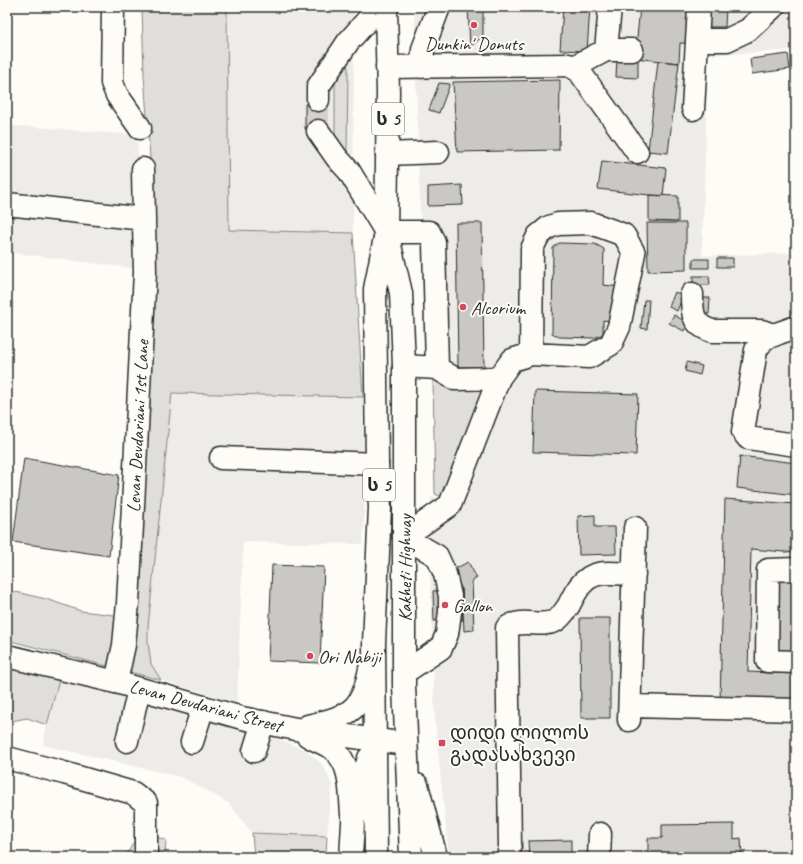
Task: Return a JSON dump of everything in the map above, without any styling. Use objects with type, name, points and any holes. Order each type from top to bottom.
[{"type":"main road","points":[[113,7],[112,83],[117,96],[140,128]]},
{"type":"main road","points":[[318,100],[318,87],[322,80],[348,42],[379,7]]},
{"type":"main road","name":"Kakheti Highway","points":[[376,857],[374,643],[380,507],[378,464],[376,289],[386,232],[386,7]]},
{"type":"main road","points":[[422,67],[423,49],[439,7]]},
{"type":"main road","points":[[606,50],[610,7]]},
{"type":"main road","points":[[693,109],[699,7]]},
{"type":"main road","points":[[697,40],[727,40],[748,30],[773,7]]},
{"type":"main road","points":[[574,67],[606,50],[632,50]]},
{"type":"main road","points":[[387,67],[569,65],[579,71],[637,152]]},
{"type":"main road","points":[[318,131],[337,158],[349,171],[386,232],[430,232],[434,242],[437,368]]},
{"type":"main road","points":[[387,154],[438,152]]},
{"type":"main road","name":"Levan Devdariani 1st Lane","points":[[116,682],[124,645],[128,603],[145,272],[143,170]]},
{"type":"main road","points":[[7,204],[144,219]]},
{"type":"main road","points":[[405,672],[441,648],[447,634],[450,612],[450,596],[445,574],[437,556],[404,537],[450,505],[499,378],[512,360],[531,354],[589,357],[611,344],[619,327],[634,253],[624,235],[591,223],[558,224],[549,227],[538,236],[532,249],[531,354]]},
{"type":"main road","name":"Kakheti Highway","points":[[386,232],[401,293],[404,366],[406,744],[411,857]]},
{"type":"main road","points":[[692,294],[692,312],[699,325],[705,329],[712,331],[762,331],[773,335]]},
{"type":"main road","points":[[796,328],[764,339],[756,350],[743,432],[748,438],[796,445]]},
{"type":"main road","points":[[404,366],[437,368],[455,379],[499,378]]},
{"type":"main road","points":[[221,458],[378,464]]},
{"type":"main road","points":[[635,528],[629,713],[796,710]]},
{"type":"main road","points":[[796,569],[768,570],[767,661],[796,662]]},
{"type":"main road","points":[[508,857],[510,847],[507,628],[512,623],[551,623],[557,620],[585,580],[592,575],[601,573],[634,574]]},
{"type":"main road","points":[[296,728],[335,719],[354,709],[367,684],[374,643]]},
{"type":"main road","name":"Levan Devdariani Street","points":[[7,656],[116,682],[242,718],[296,728],[406,744]]},
{"type":"main road","points":[[127,741],[140,689]]},
{"type":"main road","points":[[192,742],[203,707]]},
{"type":"main road","points":[[254,751],[263,722]]},
{"type":"main road","points":[[296,728],[318,742],[333,749],[345,763],[348,772],[353,823]]},
{"type":"main road","points":[[351,857],[353,823],[358,793],[375,739]]},
{"type":"main road","points":[[406,744],[436,857]]},
{"type":"main road","points":[[7,758],[133,793],[146,803],[146,857]]},
{"type":"main road","points":[[600,834],[600,857]]},
{"type":"shaded area","points":[[142,7],[227,7],[229,230],[353,233],[363,397],[172,393],[148,627],[148,642],[151,664],[161,680],[7,640],[7,590],[46,599],[81,611],[114,615],[136,623],[151,171],[144,76]]},
{"type":"shaded area","points":[[227,7],[354,7],[353,233],[229,230]]},
{"type":"shaded area","points":[[414,7],[796,7],[796,50],[708,55],[702,256],[796,253],[796,857],[449,857],[435,722],[429,537],[431,496],[441,499],[489,385],[425,375]]},
{"type":"shaded area","points":[[348,66],[347,156],[335,149],[335,76]]},
{"type":"shaded area","points":[[7,125],[136,135],[140,171],[140,269],[7,252]]},
{"type":"shaded area","points":[[433,378],[489,384],[442,497],[435,494]]},
{"type":"shaded area","points":[[172,393],[363,397],[365,489],[363,544],[243,542],[237,703],[161,680],[151,664],[148,642],[148,627]]},
{"type":"shaded area","points":[[7,664],[60,676],[47,725],[27,718],[7,722]]},
{"type":"shaded area","points":[[60,676],[256,729],[305,750],[323,765],[332,785],[327,836],[252,833],[229,803],[181,777],[43,745]]},
{"type":"shaded area","points":[[140,832],[166,840],[165,857],[125,857]]},
{"type":"shaded area","points":[[252,833],[327,836],[326,857],[254,857]]},
{"type":"building","points":[[468,7],[483,7],[483,36],[470,47]]},
{"type":"building","points":[[563,7],[590,7],[587,51],[560,50]]},
{"type":"building","points":[[640,7],[690,7],[696,44],[680,43],[679,63],[635,58]]},
{"type":"building","points":[[706,7],[726,7],[725,27],[705,27]]},
{"type":"building","points":[[788,54],[790,69],[752,74],[750,59]]},
{"type":"building","points":[[617,58],[638,59],[638,78],[616,77]]},
{"type":"building","points":[[658,61],[679,63],[668,153],[648,151]]},
{"type":"building","points":[[560,80],[559,150],[457,152],[453,82]]},
{"type":"building","points":[[439,83],[450,84],[439,113],[429,110]]},
{"type":"building","points":[[305,104],[325,104],[325,129],[305,129]]},
{"type":"building","points":[[602,161],[666,168],[663,196],[598,189]]},
{"type":"building","points":[[462,185],[463,205],[428,206],[428,187]]},
{"type":"building","points":[[649,195],[678,196],[678,222],[649,221]]},
{"type":"building","points":[[456,223],[482,223],[484,367],[458,367]]},
{"type":"building","points":[[647,223],[686,223],[686,270],[648,271]]},
{"type":"building","points":[[559,243],[595,244],[604,249],[603,285],[621,287],[618,322],[603,320],[603,334],[594,338],[559,337],[552,333],[553,248]]},
{"type":"building","points":[[717,258],[733,258],[733,267],[717,267]]},
{"type":"building","points":[[693,259],[709,259],[709,268],[693,268]]},
{"type":"building","points":[[693,276],[709,276],[710,285],[693,285]]},
{"type":"building","points":[[675,292],[683,296],[677,311],[669,307]]},
{"type":"building","points":[[701,298],[710,298],[709,314],[700,314]]},
{"type":"building","points":[[644,300],[649,300],[647,329],[641,328]]},
{"type":"building","points":[[674,315],[688,323],[684,331],[669,323]]},
{"type":"building","points":[[687,362],[702,366],[700,375],[685,371]]},
{"type":"building","points":[[535,391],[638,394],[636,455],[533,452]]},
{"type":"building","points":[[740,456],[796,463],[796,495],[737,488]]},
{"type":"building","points":[[24,458],[119,475],[109,556],[13,542]]},
{"type":"building","points":[[725,499],[796,504],[796,553],[751,549],[748,672],[796,674],[796,706],[720,702]]},
{"type":"building","points":[[595,515],[595,527],[615,527],[616,554],[579,555],[578,516]]},
{"type":"building","points":[[468,562],[477,578],[472,581],[474,630],[464,631],[462,589],[451,571]]},
{"type":"building","points":[[272,565],[324,567],[320,663],[268,661]]},
{"type":"building","points":[[776,578],[796,578],[796,654],[777,654]]},
{"type":"building","points":[[462,589],[463,620],[434,621],[433,591]]},
{"type":"building","points":[[580,618],[610,618],[610,718],[581,718]]},
{"type":"building","points":[[734,824],[734,839],[741,838],[742,857],[648,857],[648,838],[662,838],[662,825]]},
{"type":"building","points":[[571,840],[571,857],[529,857],[528,841]]},
{"type":"tunnel","points":[[318,100],[318,131]]},
{"type":"place","name":"Dunkin' Donuts","points":[[474,25]]},
{"type":"place","name":"Alcorium","points":[[463,307]]},
{"type":"place","name":"Gallon","points":[[445,605]]},
{"type":"place","name":"Ori Nabiji","points":[[310,656]]},
{"type":"place","name":"დიდი ლილოს გადასახვევი","points":[[442,743]]}]
